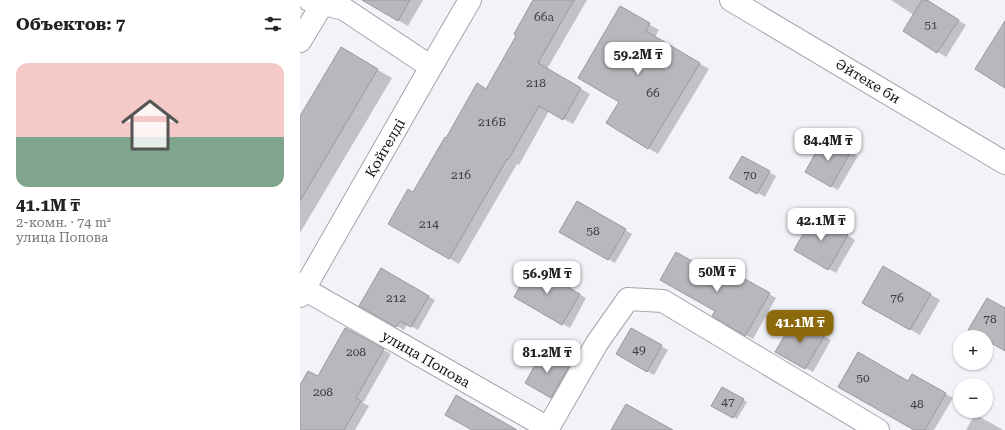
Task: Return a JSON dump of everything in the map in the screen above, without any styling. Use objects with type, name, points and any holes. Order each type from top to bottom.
[{"type":"street","name":"Қойгелді","points":[[302,292],[470,0]]},
{"type":"street","name":"Әйтеке би","points":[[731,0],[1005,163]]},
{"type":"street","points":[[300,41],[316,2],[346,4],[431,67]]},
{"type":"street","name":"улица Попова","points":[[302,292],[548,429],[596,343],[628,299],[663,301],[878,430]]},
{"type":"building","points":[[362,0],[410,0],[398,21]]},
{"type":"building","points":[[533,0],[574,0],[538,63],[581,88],[563,120],[539,106],[449,259],[388,224],[408,189],[413,192],[477,83],[486,89],[516,36],[514,34]]},
{"type":"building","points":[[922,0],[927,0],[959,20],[937,53],[903,31]]},
{"type":"building","points":[[620,6],[650,23],[646,31],[700,63],[648,149],[606,123],[619,102],[578,78]]},
{"type":"building","points":[[1005,21],[1005,88],[975,69]]},
{"type":"building","points":[[341,47],[378,69],[300,201],[300,116]]},
{"type":"building","points":[[825,136],[851,151],[831,187],[805,172]]},
{"type":"building","points":[[742,156],[770,171],[757,194],[729,178]]},
{"type":"building","points":[[577,201],[626,229],[608,260],[559,232]]},
{"type":"building","points":[[814,215],[848,235],[828,270],[794,250]]},
{"type":"building","points":[[676,252],[731,283],[736,274],[770,293],[745,336],[712,316],[715,311],[660,280]]},
{"type":"building","points":[[531,266],[580,294],[562,325],[514,297]]},
{"type":"building","points":[[883,266],[931,294],[910,330],[862,303]]},
{"type":"building","points":[[381,268],[429,296],[411,327],[400,321],[396,327],[359,306]]},
{"type":"building","points":[[987,298],[1005,308],[1005,351],[993,344],[993,330],[968,330]]},
{"type":"building","points":[[795,318],[825,335],[805,369],[775,352]]},
{"type":"building","points":[[345,328],[384,349],[356,398],[361,401],[344,430],[300,430],[300,385],[308,371],[318,376]]},
{"type":"building","points":[[631,328],[662,345],[647,372],[616,354]]},
{"type":"building","points":[[543,351],[569,366],[551,398],[525,383]]},
{"type":"building","points":[[858,352],[908,381],[912,374],[946,393],[925,430],[914,430],[838,387]]},
{"type":"building","points":[[722,387],[744,399],[733,418],[711,406]]},
{"type":"building","points":[[456,395],[517,430],[472,430],[445,415]]},
{"type":"building","points":[[626,404],[673,430],[611,430]]}]
